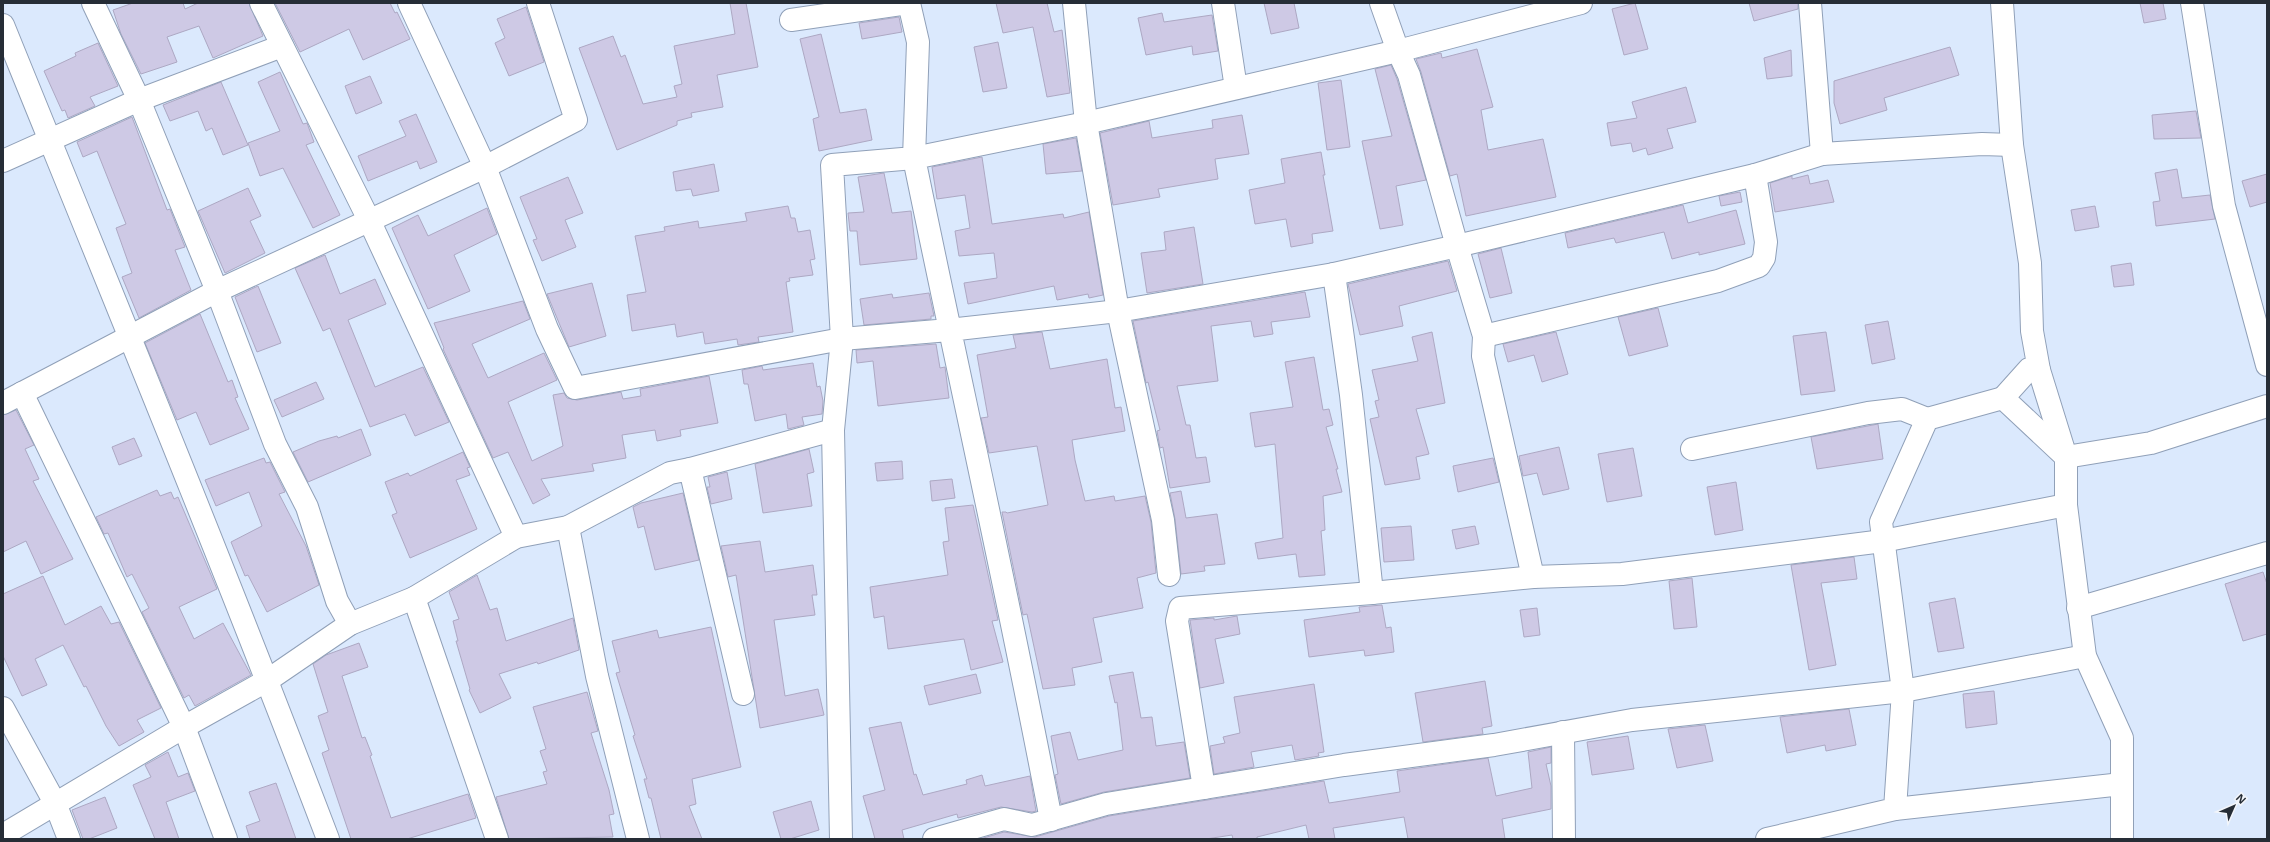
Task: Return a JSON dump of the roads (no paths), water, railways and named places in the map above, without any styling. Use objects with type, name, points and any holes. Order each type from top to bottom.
[{"type":"street","points":[[93,3],[139,100],[217,291],[275,444],[307,507],[337,601],[350,624]]},
{"type":"street","points":[[261,3],[370,222],[516,537]]},
{"type":"street","points":[[409,3],[485,167],[547,329],[575,388],[842,339],[949,330],[1118,311],[1334,274],[1755,175],[1822,154],[1982,144],[2012,145]]},
{"type":"street","points":[[226,839],[184,727],[12,398],[217,291],[370,222],[485,167],[576,120],[538,3]]},
{"type":"street","points":[[791,20],[909,3],[918,42],[914,158],[949,330],[1030,708],[1038,828]]},
{"type":"street","points":[[1074,3],[1086,123],[1118,311],[1163,520],[1169,575]]},
{"type":"street","points":[[1223,3],[1236,88]]},
{"type":"street","points":[[1381,3],[1409,75],[1484,336],[1483,356],[1533,577]]},
{"type":"street","points":[[842,839],[833,430],[842,339],[832,165],[914,158],[1086,123],[1398,50],[1580,3]]},
{"type":"street","points":[[1810,3],[1822,154]]},
{"type":"street","points":[[2002,3],[2012,145],[2030,263],[2032,331],[2040,370],[2066,457],[2066,505],[2078,608],[2086,656],[2122,738],[2122,839]]},
{"type":"street","points":[[2192,3],[2224,206],[2267,365]]},
{"type":"street","points":[[3,25],[131,336],[268,680],[328,839]]},
{"type":"street","points":[[3,161],[49,139],[139,100],[282,46]]},
{"type":"street","points":[[1484,336],[1718,281],[1759,266],[1764,258],[1766,242],[1755,175]]},
{"type":"street","points":[[1334,274],[1351,396],[1372,593]]},
{"type":"street","points":[[1692,449],[1868,413],[1902,409],[1927,419],[2003,398],[2029,369],[2040,370]]},
{"type":"street","points":[[2003,398],[2066,457]]},
{"type":"street","points":[[2066,457],[2151,443],[2267,406]]},
{"type":"street","points":[[1895,809],[1903,691],[1881,522],[1927,419]]},
{"type":"street","points":[[3,835],[184,727],[268,680],[350,624],[414,598],[516,537],[568,527],[670,473],[690,470],[833,430]]},
{"type":"street","points":[[690,470],[743,694]]},
{"type":"street","points":[[1204,788],[1177,621],[1180,608],[1372,593],[1533,577],[1622,574],[1883,541],[2066,505]]},
{"type":"street","points":[[568,527],[597,676],[638,839]]},
{"type":"street","points":[[2078,608],[2267,553]]},
{"type":"street","points":[[414,598],[496,839]]},
{"type":"street","points":[[934,839],[1004,819],[1038,828],[1106,804],[1344,765],[1494,745],[1632,720],[1903,691],[2086,656]]},
{"type":"street","points":[[3,708],[55,803],[69,839]]},
{"type":"street","points":[[1563,732],[1564,839]]},
{"type":"street","points":[[1767,839],[1895,809],[2122,784]]}]
